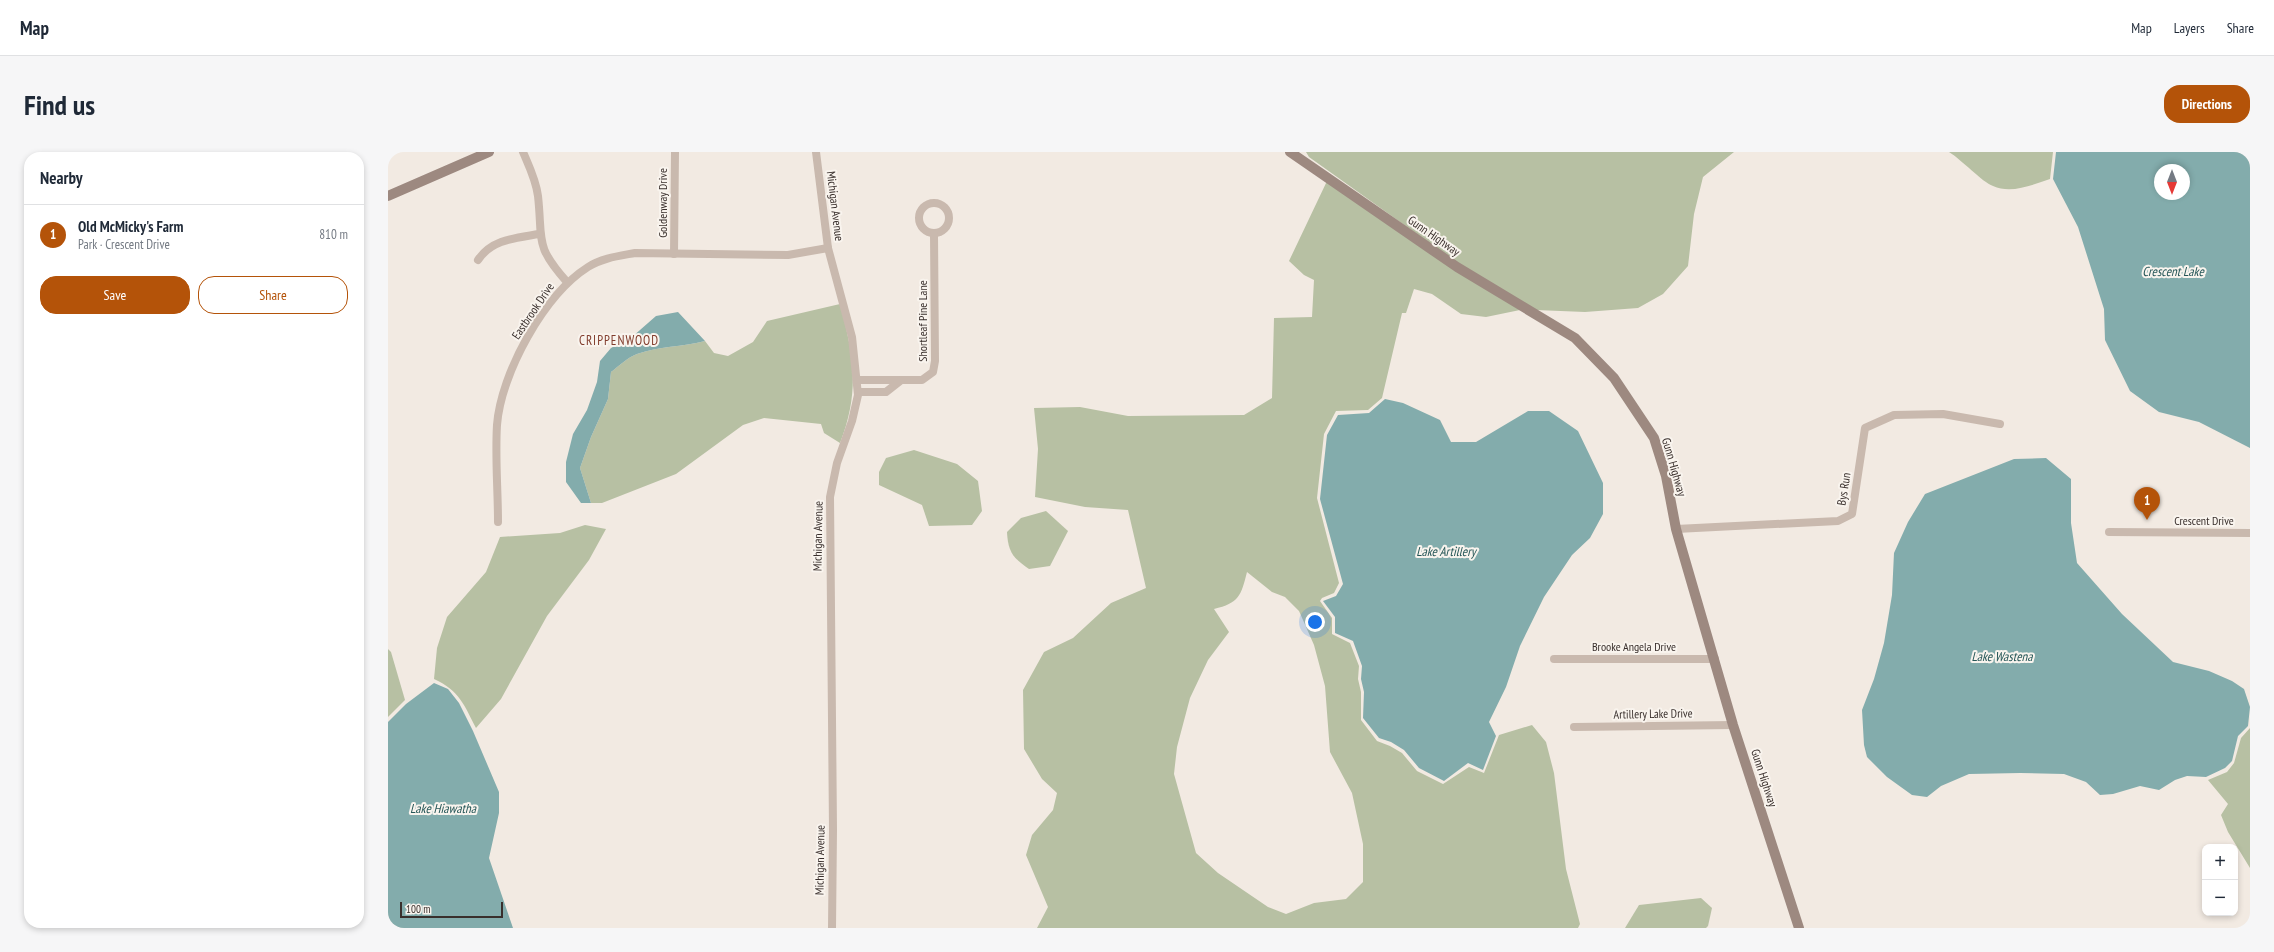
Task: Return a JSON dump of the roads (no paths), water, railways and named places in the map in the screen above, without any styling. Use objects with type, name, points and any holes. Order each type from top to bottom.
[{"type":"main road","name":"Gunn Highway","points":[[1290,152],[1457,268],[1575,338],[1614,378],[1654,438],[1666,476],[1676,529],[1733,725],[1799,928]]},
{"type":"main road","points":[[388,196],[483,153]]},
{"type":"street","points":[[523,152],[535,181],[538,196],[539,234],[550,263],[567,282]]},
{"type":"street","name":"Goldenway Drive","points":[[674,254],[675,152]]},
{"type":"street","name":"Michigan Avenue","points":[[816,152],[828,248],[852,337],[858,392],[852,421],[837,463],[830,497],[830,680],[833,830],[832,928]]},
{"type":"street","points":[[478,260],[493,244],[539,234]]},
{"type":"street","name":"Shortleaf Pine Lane","points":[[857,380],[922,380],[930,376],[935,367],[934,234]]},
{"type":"street","name":"Eastbrook Drive","points":[[498,522],[497,425],[503,391],[510,370],[521,350],[549,303],[567,282],[590,266],[611,257],[635,253],[788,255],[828,248]]},
{"type":"street","points":[[858,392],[886,392],[900,381]]},
{"type":"street","name":"Bys Run","points":[[1676,529],[1838,521],[1852,514],[1865,428],[1894,415],[1942,414],[2000,424]]},
{"type":"street","name":"Crescent Drive","points":[[2109,532],[2250,533]]},
{"type":"street","name":"Brooke Angela Drive","points":[[1554,659],[1715,659]]},
{"type":"street","name":"Artillery Lake Drive","points":[[1574,728],[1733,725]]},
{"type":"water","name":"Crescent Lake","points":[[2056,152],[2250,152],[2250,448],[2199,422],[2159,412],[2130,391],[2105,340],[2104,309],[2078,227],[2053,179]]},
{"type":"water","points":[[678,312],[705,341],[645,351],[627,359],[611,372],[608,399],[591,437],[580,468],[591,503],[581,503],[566,482],[566,462],[573,434],[587,410],[597,382],[600,361],[611,348],[632,337],[656,316]]},
{"type":"water","name":"Lake Artillery","points":[[1385,399],[1403,403],[1440,420],[1451,442],[1476,442],[1528,411],[1549,411],[1578,431],[1603,483],[1603,514],[1590,538],[1572,555],[1544,597],[1520,646],[1506,687],[1489,722],[1496,736],[1483,770],[1468,763],[1444,781],[1419,768],[1404,750],[1391,742],[1379,738],[1363,718],[1364,692],[1361,679],[1362,666],[1353,641],[1335,633],[1335,617],[1323,601],[1336,596],[1343,584],[1320,499],[1327,435],[1338,415],[1369,413]]},
{"type":"water","name":"Lake Wastena","points":[[2046,458],[2071,479],[2071,523],[2077,563],[2122,614],[2173,662],[2209,671],[2232,681],[2244,689],[2250,707],[2248,726],[2238,736],[2232,761],[2225,768],[2206,777],[2187,776],[2175,780],[2159,790],[2140,786],[2113,794],[2100,795],[2086,782],[2064,774],[1969,774],[1941,786],[1927,797],[1912,795],[1887,777],[1867,757],[1864,745],[1862,710],[1874,679],[1884,643],[1892,595],[1894,553],[1908,522],[1925,494],[2014,459]]},
{"type":"water","name":"Lake Hiawatha","points":[[434,683],[448,689],[459,703],[473,731],[499,792],[499,813],[489,858],[513,928],[388,928],[388,722],[406,704]]},
{"type":"place","name":"Old McMicky's Farm","points":[[2147,520]]},
{"type":"district","name":"CRIPPENWOOD","points":[[619,340]]}]
